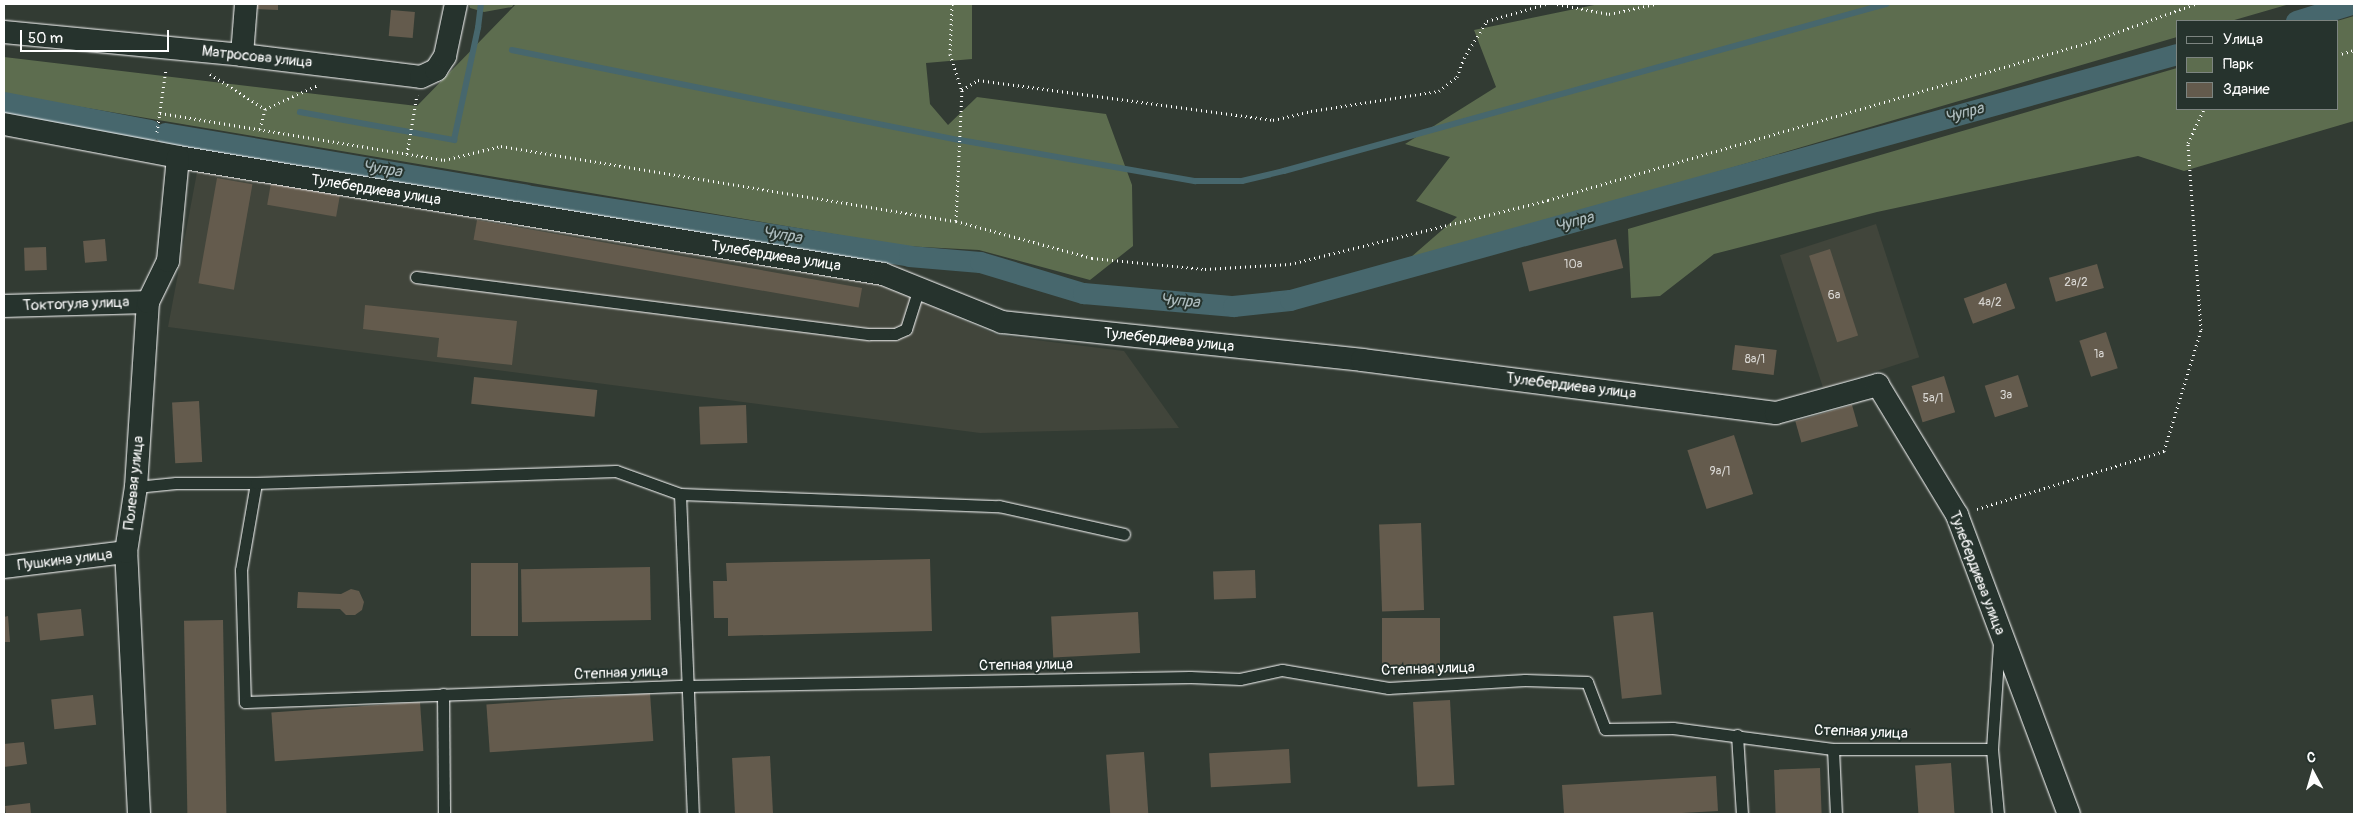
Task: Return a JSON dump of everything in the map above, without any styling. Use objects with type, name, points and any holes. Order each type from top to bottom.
[{"type":"street","points":[[242,54],[246,4]]},
{"type":"street","name":"Матросова улица","points":[[4,32],[242,54],[420,77],[436,70],[445,56],[456,4]]},
{"type":"street","name":"Тулебердиева улица","points":[[4,124],[178,157],[883,274],[1002,322],[1362,360],[1776,413],[1878,385],[1957,515],[2069,814]]},
{"type":"street","name":"Полевая улица","points":[[139,814],[126,552],[136,487],[148,302],[168,261],[178,157]]},
{"type":"street","name":"Токтогула улица","points":[[4,306],[148,302]]},
{"type":"street","name":"Пушкина улица","points":[[4,567],[126,552]]},
{"type":"lane","points":[[416,277],[884,335],[895,334],[906,329],[919,288]]},
{"type":"lane","points":[[136,487],[176,483],[256,483],[616,470],[680,494],[999,506],[1124,534]]},
{"type":"lane","name":"Степная улица","points":[[256,483],[240,570],[244,702],[687,686],[1190,677],[1240,679],[1282,670],[1388,688],[1525,680],[1588,682],[1605,729],[1673,728],[1833,749],[1992,749]]},
{"type":"lane","points":[[680,494],[693,814]]},
{"type":"lane","points":[[1998,814],[1992,749],[2000,630]]},
{"type":"lane","points":[[442,694],[444,814]]},
{"type":"lane","points":[[1737,735],[1742,814]]},
{"type":"lane","points":[[1833,749],[1836,814]]},
{"type":"path","points":[[952,4],[950,54],[962,90],[956,221]]},
{"type":"path","points":[[962,90],[978,80],[1273,120],[1311,111],[1439,91],[1457,77],[1464,58],[1487,20],[1546,4]]},
{"type":"path","points":[[1557,4],[1609,14],[1655,4]]},
{"type":"path","points":[[170,48],[160,113],[444,160],[502,146],[956,221],[1092,258],[1205,269],[1290,264],[1557,197],[2090,42],[2195,4]]},
{"type":"path","points":[[2338,55],[2354,50]]},
{"type":"path","points":[[202,68],[266,110]]},
{"type":"path","points":[[260,129],[266,110],[319,85]]},
{"type":"path","points":[[1957,515],[2164,452],[2201,330],[2188,143],[2204,110]]},
{"type":"path","points":[[407,154],[414,117]]},
{"type":"shaded area","points":[[198,167],[883,285],[997,335],[1124,351],[1179,428],[980,433],[168,327]]},
{"type":"shaded area","points":[[1876,224],[1919,357],[1823,388],[1780,255]]},
{"type":"green space","points":[[469,4],[514,4],[512,7],[484,12],[470,8]]},
{"type":"green space","points":[[516,4],[972,4],[972,59],[926,63],[930,104],[948,125],[977,97],[1106,114],[1132,185],[1133,246],[1090,280],[979,250],[904,246],[4,94],[4,57],[417,106]]},
{"type":"green space","points":[[1599,4],[2290,4],[2234,20],[2176,20],[2176,37],[1403,264],[1457,217],[1416,201],[1450,157],[1405,144],[1496,87],[1474,30]]},
{"type":"green space","points":[[2354,16],[2354,121],[2184,171],[2138,156],[1877,212],[1714,254],[1660,296],[1631,298],[1628,229],[2176,68],[2176,110],[2338,110],[2338,21]]},
{"type":"building","points":[[254,4],[278,4],[278,10],[254,9]]},
{"type":"building","points":[[391,10],[415,12],[413,38],[389,36]]},
{"type":"building","points":[[217,178],[252,184],[234,290],[198,283]]},
{"type":"building","points":[[271,183],[340,195],[336,217],[267,205]]},
{"type":"building","points":[[477,220],[862,288],[859,308],[474,240]]},
{"type":"building","points":[[105,239],[107,261],[85,263],[83,241]]},
{"type":"building","points":[[1616,239],[1623,268],[1529,292],[1522,262]]},
{"type":"building","points":[[46,247],[47,270],[25,271],[24,248]]},
{"type":"building","points":[[1830,249],[1858,336],[1837,342],[1809,256]]},
{"type":"building","points":[[2097,264],[2104,288],[2056,302],[2049,278]]},
{"type":"building","points":[[2006,283],[2015,308],[1973,324],[1964,298]]},
{"type":"building","points":[[365,305],[517,321],[512,365],[437,357],[439,338],[363,329]]},
{"type":"building","points":[[2106,332],[2118,368],[2091,377],[2079,341]]},
{"type":"building","points":[[1735,345],[1777,350],[1774,375],[1732,370]]},
{"type":"building","points":[[2018,375],[2028,406],[1995,417],[1985,386]]},
{"type":"building","points":[[1944,376],[1955,412],[1923,422],[1911,386]]},
{"type":"building","points":[[474,377],[597,390],[594,417],[471,404]]},
{"type":"building","points":[[199,401],[202,462],[175,463],[172,402]]},
{"type":"building","points":[[746,405],[747,443],[700,445],[699,407]]},
{"type":"building","points":[[1852,405],[1858,426],[1801,442],[1795,421]]},
{"type":"building","points":[[1734,435],[1753,494],[1707,509],[1687,450]]},
{"type":"building","points":[[1421,523],[1424,610],[1382,611],[1379,524]]},
{"type":"building","points":[[930,559],[932,631],[728,636],[728,618],[714,618],[713,581],[727,581],[726,563]]},
{"type":"building","points":[[471,563],[518,563],[518,636],[471,636]]},
{"type":"building","points":[[650,567],[651,620],[522,622],[521,569]]},
{"type":"building","points":[[1255,570],[1256,598],[1214,599],[1213,571]]},
{"type":"building","points":[[351,589],[359,591],[364,602],[362,610],[355,615],[346,615],[340,609],[297,608],[298,592],[341,594]]},
{"type":"building","points":[[81,609],[84,636],[40,640],[37,614]]},
{"type":"building","points":[[1138,612],[1140,653],[1053,657],[1051,617]]},
{"type":"building","points":[[1653,612],[1662,695],[1622,699],[1613,616]]},
{"type":"building","points":[[8,616],[10,642],[4,642],[4,617]]},
{"type":"building","points":[[1382,618],[1440,618],[1440,673],[1382,673]]},
{"type":"building","points":[[223,620],[226,814],[187,814],[184,621]]},
{"type":"building","points":[[650,693],[653,741],[490,752],[486,704]]},
{"type":"building","points":[[93,695],[96,725],[54,729],[51,699]]},
{"type":"building","points":[[1450,700],[1454,785],[1417,787],[1413,702]]},
{"type":"building","points":[[420,702],[423,751],[275,761],[271,712]]},
{"type":"building","points":[[24,742],[27,764],[4,767],[4,744]]},
{"type":"building","points":[[1289,749],[1291,783],[1211,787],[1209,753]]},
{"type":"building","points":[[1144,752],[1148,814],[1110,814],[1106,755]]},
{"type":"building","points":[[770,756],[773,814],[735,814],[732,758]]},
{"type":"building","points":[[1951,763],[1955,814],[1918,814],[1915,766]]},
{"type":"building","points":[[1820,768],[1822,814],[1776,814],[1774,770]]},
{"type":"building","points":[[1716,776],[1718,811],[1664,814],[1564,814],[1562,785]]},
{"type":"building","points":[[30,803],[31,814],[6,814],[5,806]]},
{"type":"waterway","points":[[300,112],[454,140],[478,28],[481,4]]},
{"type":"waterway","points":[[512,50],[960,140],[1195,181],[1242,181],[1886,4]]},
{"type":"waterway","name":"Чупра","points":[[2299,20],[2351,4]]},
{"type":"waterway","name":"Чупра","points":[[165,133],[526,195],[909,256],[980,262],[1083,293],[1233,306],[1290,300],[2176,54]]},
{"type":"waterway","name":"Чупра","points":[[4,102],[150,130]]}]
